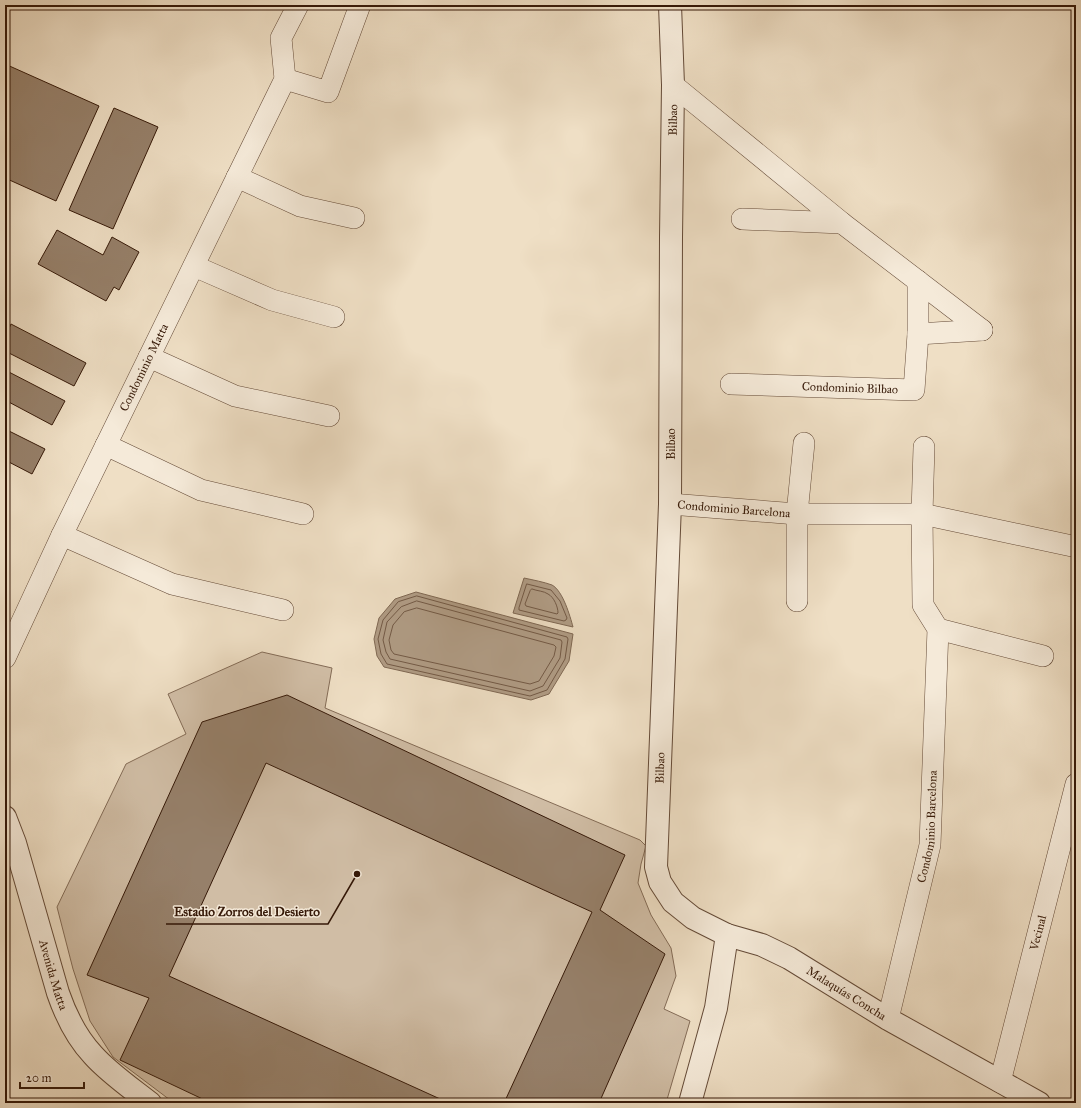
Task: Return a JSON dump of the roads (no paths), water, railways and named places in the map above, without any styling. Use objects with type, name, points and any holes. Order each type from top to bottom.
[{"type":"street","points":[[298,5],[281,38],[285,79],[328,92],[360,5]]},
{"type":"street","name":"Bilbao","points":[[660,882],[656,868],[670,504],[673,84],[670,5]]},
{"type":"street","name":"Condominio Matta","points":[[5,658],[62,535],[285,79]]},
{"type":"street","points":[[673,84],[842,223],[982,330],[918,334]]},
{"type":"street","points":[[237,177],[300,206],[354,218]]},
{"type":"street","points":[[742,219],[842,223]]},
{"type":"street","points":[[194,266],[272,300],[334,317]]},
{"type":"street","name":"Condominio Bilbao","points":[[731,384],[914,390],[918,334],[918,281]]},
{"type":"street","points":[[149,358],[236,396],[330,416]]},
{"type":"street","name":"Condominio Barcelona","points":[[797,601],[798,514],[804,443]]},
{"type":"street","points":[[106,445],[201,490],[303,514]]},
{"type":"street","points":[[924,447],[922,514],[923,605],[938,629],[1043,656]]},
{"type":"street","name":"Condominio Barcelona","points":[[670,504],[798,514],[922,514],[1072,546]]},
{"type":"street","points":[[62,535],[172,584],[283,610]]},
{"type":"street","name":"Condominio Barcelona","points":[[888,1019],[930,845],[938,629]]},
{"type":"street","name":"Vecinal","points":[[1000,1082],[1076,784]]},
{"type":"street","name":"Avenida Matta","points":[[5,817],[15,843],[64,1010],[83,1043],[93,1055],[104,1066],[150,1103]]},
{"type":"street","name":"Malaquías Concha","points":[[660,882],[673,902],[693,918],[727,935],[762,945],[789,958],[888,1019],[1039,1103]]},
{"type":"street","points":[[690,1103],[716,1008],[727,935]]},
{"type":"water","points":[[524,578],[549,584],[556,588],[566,604],[573,627],[513,613]]},
{"type":"water","points":[[416,592],[573,634],[569,661],[549,694],[531,700],[384,667],[377,656],[374,639],[379,618],[395,599]]},
{"type":"place","name":"Estadio Zorros del Desierto","points":[[357,874]]}]
